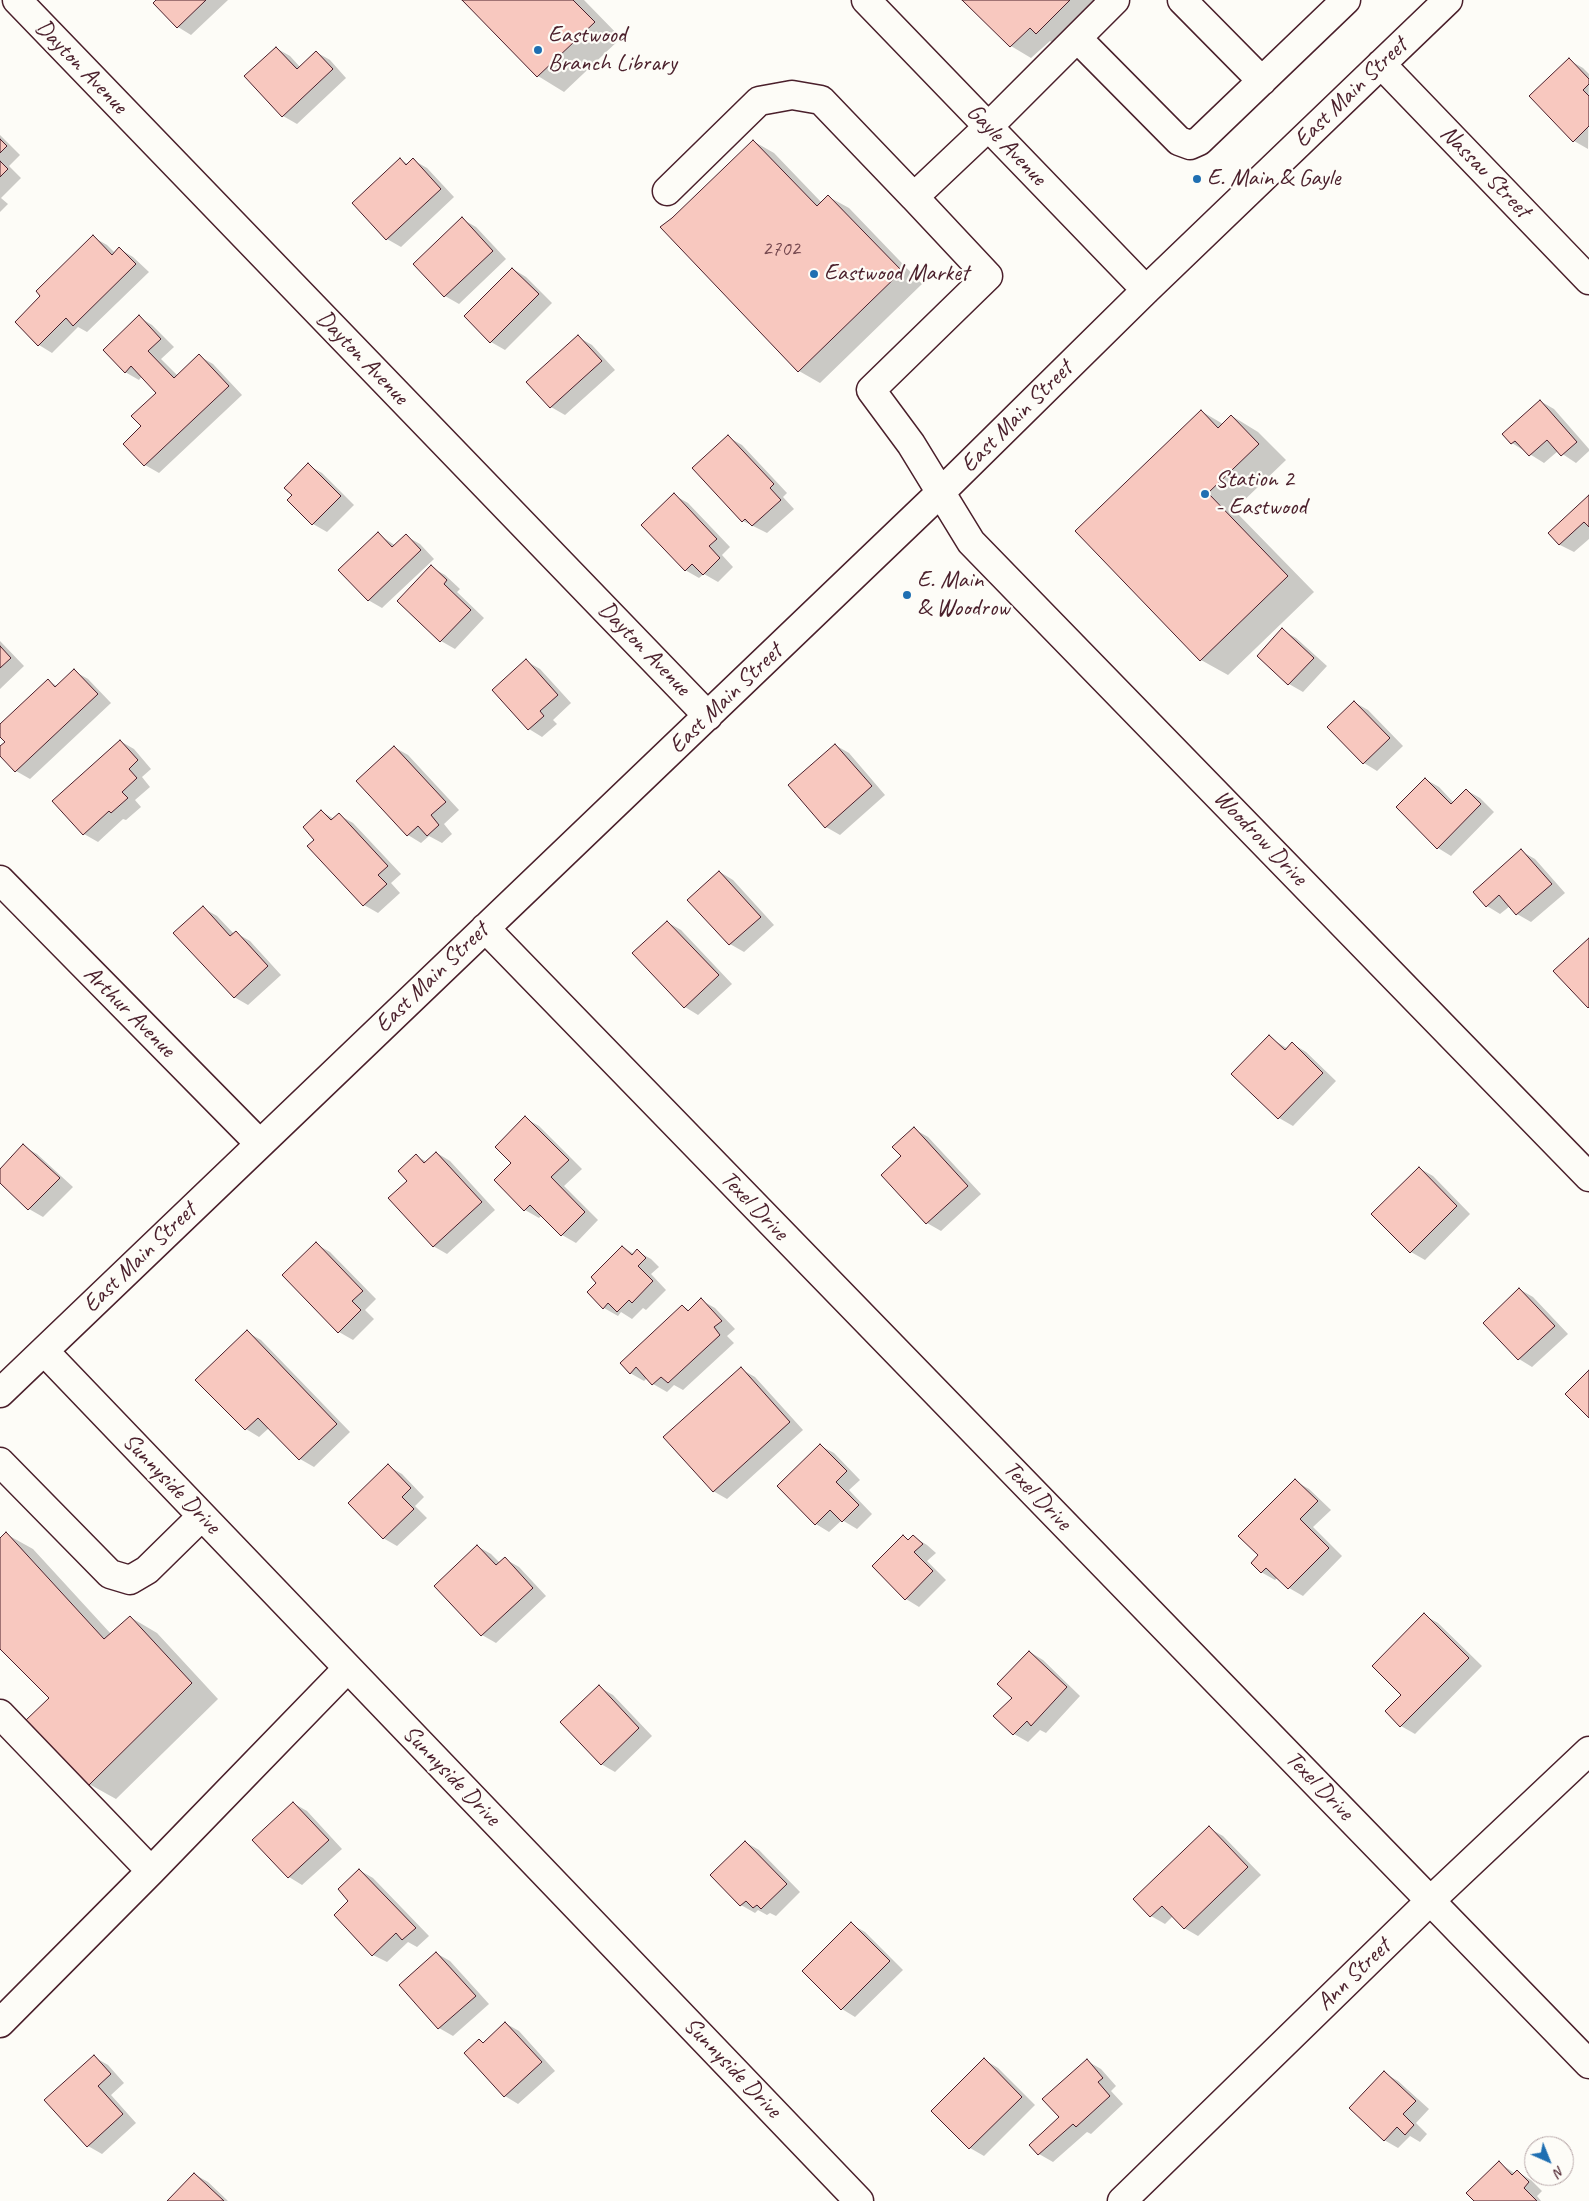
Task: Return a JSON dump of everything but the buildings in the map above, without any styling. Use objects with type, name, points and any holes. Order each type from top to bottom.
[{"type":"street","name":"Dayton Avenue","points":[[17,0],[708,716]]},
{"type":"street","name":"Gayle Avenue","points":[[866,0],[1146,290]]},
{"type":"street","points":[[667,191],[759,101],[792,95],[821,100],[914,197],[988,127],[1114,0]]},
{"type":"street","points":[[1182,0],[1262,81]]},
{"type":"street","points":[[1077,38],[1179,141],[1190,145],[1199,141],[1346,0]]},
{"type":"street","name":"East Main Street","points":[[0,1393],[941,492],[1146,290],[1448,0]]},
{"type":"street","name":"Nassau Street","points":[[1381,64],[1589,280]]},
{"type":"street","name":"Woodrow Drive","points":[[914,197],[988,276],[871,390],[911,444],[971,542],[1589,1177]]},
{"type":"street","name":"Arthur Avenue","points":[[0,880],[259,1143]]},
{"type":"street","name":"Texel Drive","points":[[485,928],[1589,2064]]},
{"type":"street","name":"Sunnyside Drive","points":[[44,1351],[859,2201]]},
{"type":"street","points":[[0,1462],[110,1574],[130,1580],[147,1570],[202,1516]]},
{"type":"street","points":[[0,2022],[151,1871],[348,1668]]},
{"type":"street","points":[[0,1714],[151,1871]]},
{"type":"street","name":"Ann Street","points":[[1122,2201],[1430,1901],[1589,1751]]},
{"type":"place","name":"Eastwood Branch Library","points":[[538,50]]},
{"type":"place","name":"E. Main & Gayle","points":[[1197,179]]},
{"type":"place","name":"Eastwood Market","points":[[814,274]]},
{"type":"place","name":"Station 2 - Eastwood","points":[[1205,494]]},
{"type":"place","name":"E. Main & Woodrow","points":[[907,595]]}]
